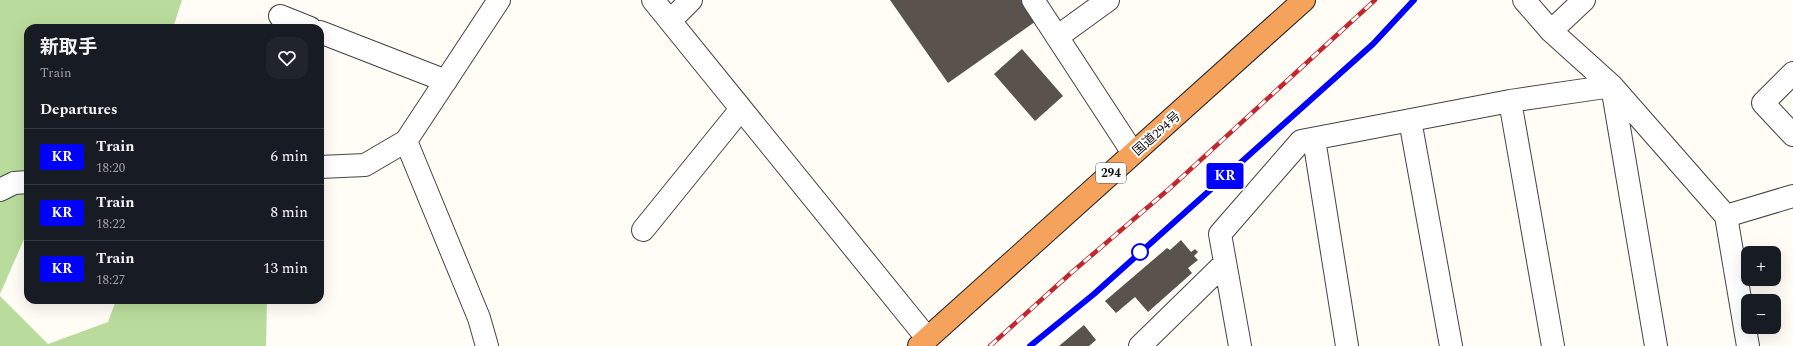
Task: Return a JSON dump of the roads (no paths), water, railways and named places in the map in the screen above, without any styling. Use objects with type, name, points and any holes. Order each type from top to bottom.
[{"type":"highway","name":"国道294号","points":[[923,342],[1304,0]]},
{"type":"street","points":[[324,167],[365,164],[406,141],[499,0]]},
{"type":"street","points":[[653,0],[742,109],[923,342]]},
{"type":"street","points":[[670,21],[691,0]]},
{"type":"street","points":[[1033,0],[1133,153]]},
{"type":"street","points":[[1057,37],[1108,0]]},
{"type":"street","points":[[1524,0],[1551,31],[1612,86],[1726,216],[1748,346]]},
{"type":"street","points":[[1551,31],[1584,0]]},
{"type":"street","points":[[280,16],[300,24]]},
{"type":"street","points":[[324,34],[446,81]]},
{"type":"street","points":[[1793,73],[1764,103],[1793,134]]},
{"type":"street","points":[[1240,346],[1220,234],[1301,141],[1510,101],[1612,86]]},
{"type":"street","points":[[1612,86],[1656,346]]},
{"type":"street","points":[[1510,101],[1553,346]]},
{"type":"street","points":[[643,230],[742,109]]},
{"type":"street","points":[[1410,120],[1451,346]]},
{"type":"street","points":[[1314,139],[1347,346]]},
{"type":"street","points":[[406,141],[479,318],[487,346]]},
{"type":"street","points":[[0,190],[14,183],[24,182]]},
{"type":"street","points":[[1726,216],[1793,196]]},
{"type":"street","points":[[1140,346],[1225,263]]},
{"type":"railway","points":[[990,346],[1071,273],[1169,189],[1375,0]]},
{"type":"railway","points":[[1030,346],[1094,294],[1373,44],[1414,0]]},
{"type":"train","name":"KR","points":[[1030,346],[1094,294],[1373,44],[1414,0]]}]
